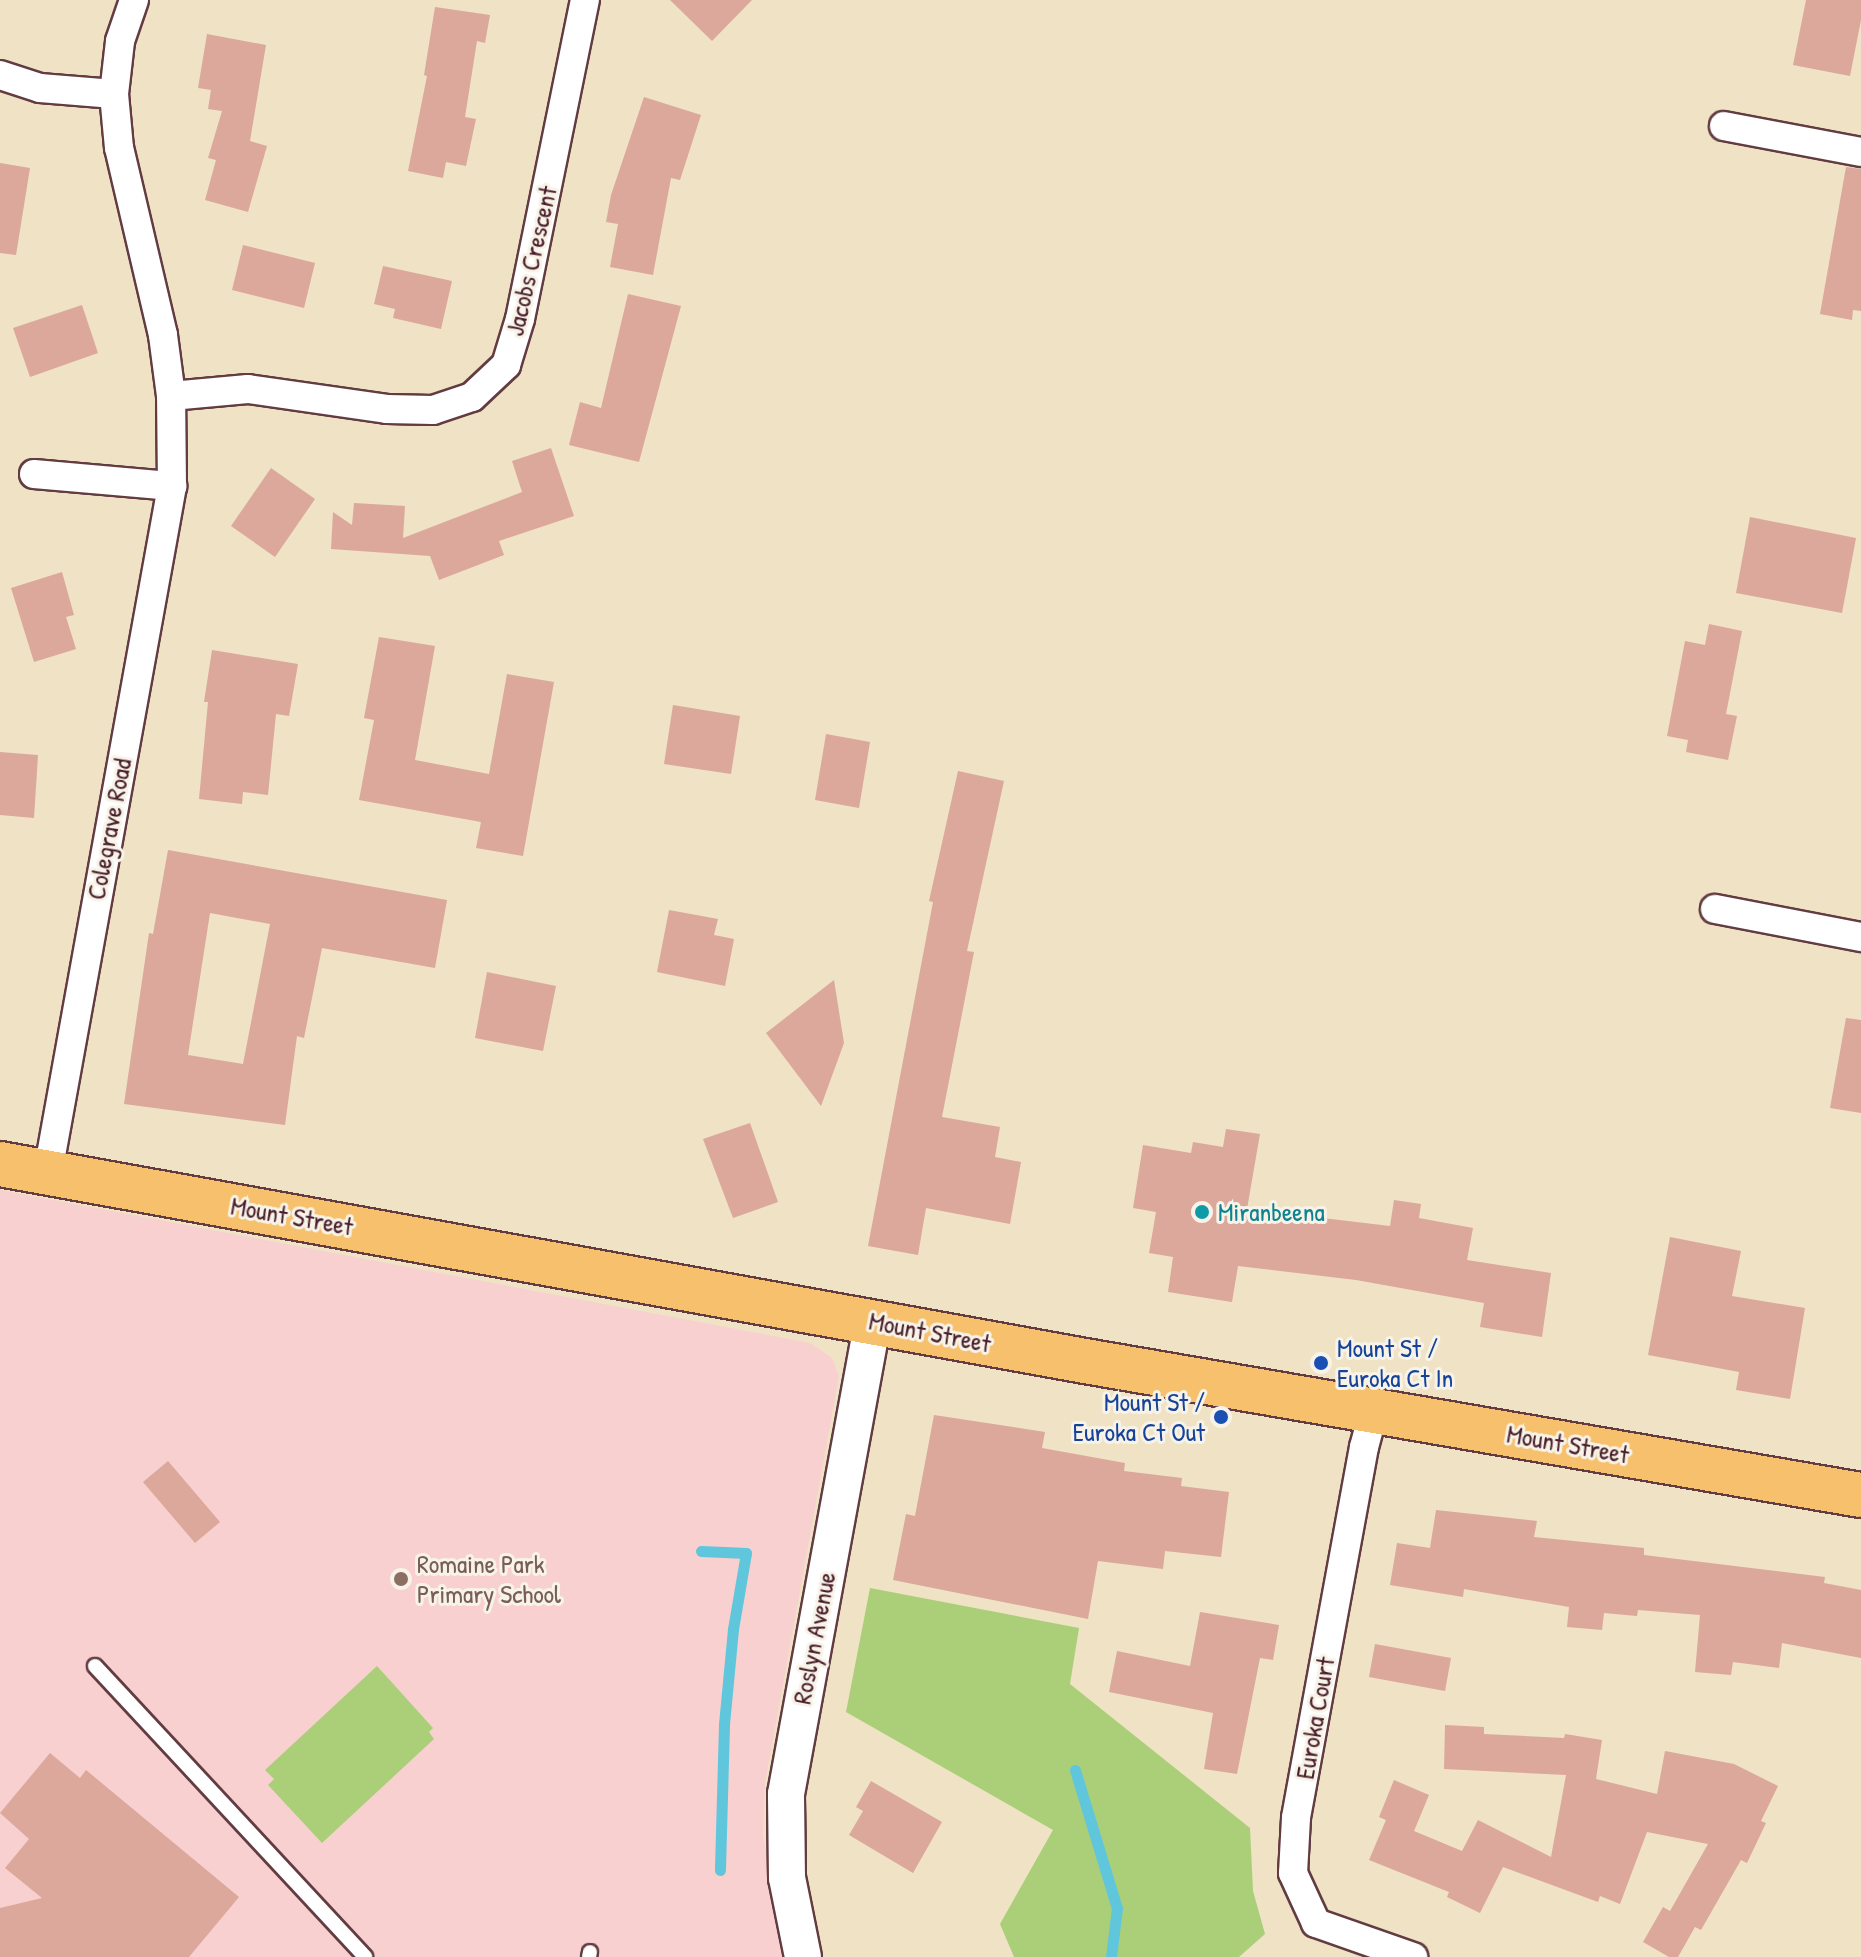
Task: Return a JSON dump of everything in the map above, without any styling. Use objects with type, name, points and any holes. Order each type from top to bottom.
[{"type":"highway","name":"Mount Street","points":[[0,1164],[1861,1495]]},
{"type":"street","name":"Colegrave Road","points":[[48,1172],[172,486],[171,396],[163,335],[119,148],[114,94],[120,41],[134,0]]},
{"type":"street","name":"Jacobs Crescent","points":[[171,396],[248,389],[387,409],[433,410],[472,397],[506,365],[520,319],[585,0]]},
{"type":"street","points":[[0,75],[40,88],[114,94]]},
{"type":"street","points":[[1724,126],[1861,152]]},
{"type":"street","points":[[34,474],[172,486]]},
{"type":"street","points":[[1715,909],[1861,937]]},
{"type":"street","name":"Roslyn Avenue","points":[[803,1957],[787,1878],[784,1838],[786,1794],[873,1321]]},
{"type":"street","name":"Euroka Court","points":[[1374,1410],[1364,1447],[1296,1818],[1293,1873],[1316,1923],[1413,1957]]},
{"type":"lane","points":[[95,1666],[365,1957]]},
{"type":"shaded area","name":"Romaine Park Primary School","points":[[0,1190],[810,1343],[832,1358],[839,1376],[765,1783],[763,1835],[784,1957],[0,1957]]},
{"type":"green space","points":[[870,1588],[1079,1628],[1070,1684],[1250,1828],[1253,1891],[1265,1934],[1239,1957],[1014,1957],[1000,1924],[1053,1830],[846,1712]]},
{"type":"green space","points":[[377,1666],[433,1728],[429,1732],[434,1739],[322,1843],[268,1785],[274,1779],[265,1770]]},
{"type":"building","points":[[670,0],[752,0],[712,41]]},
{"type":"building","points":[[1806,0],[1861,0],[1861,20],[1850,76],[1793,65]]},
{"type":"building","points":[[435,7],[490,15],[485,43],[477,41],[465,117],[476,119],[466,166],[446,162],[443,178],[408,171],[427,76],[424,75]]},
{"type":"building","points":[[207,34],[266,45],[250,141],[267,146],[248,212],[205,200],[216,160],[208,158],[222,111],[208,109],[211,90],[198,88]]},
{"type":"building","points":[[644,97],[701,115],[680,180],[671,178],[653,275],[610,267],[618,224],[606,222],[611,195]]},
{"type":"building","points":[[0,163],[30,168],[16,255],[0,253]]},
{"type":"building","points":[[1846,167],[1861,169],[1861,311],[1853,310],[1852,320],[1820,314]]},
{"type":"building","points":[[243,245],[315,263],[304,308],[232,290]]},
{"type":"building","points":[[383,266],[452,281],[441,329],[393,318],[395,309],[374,304]]},
{"type":"building","points":[[628,294],[681,306],[639,462],[569,445],[580,402],[601,408]]},
{"type":"building","points":[[82,305],[98,353],[30,377],[13,328]]},
{"type":"building","points":[[551,448],[574,516],[499,541],[504,555],[439,580],[430,556],[331,549],[333,512],[352,525],[354,503],[405,506],[403,538],[522,492],[512,461]]},
{"type":"building","points":[[271,468],[315,499],[275,557],[231,526]]},
{"type":"building","points":[[1750,517],[1856,538],[1842,613],[1736,593]]},
{"type":"building","points":[[62,572],[74,615],[66,617],[76,649],[34,662],[11,588]]},
{"type":"building","points":[[1709,624],[1742,631],[1726,714],[1737,716],[1728,760],[1686,752],[1688,740],[1667,736],[1685,641],[1705,645]]},
{"type":"building","points":[[379,637],[435,646],[415,760],[489,774],[507,674],[554,682],[523,856],[476,848],[481,822],[359,800],[374,720],[364,718]]},
{"type":"building","points":[[212,650],[298,664],[289,716],[276,714],[268,795],[243,792],[242,804],[199,799],[208,702],[204,702]]},
{"type":"building","points":[[673,705],[740,716],[731,774],[664,764]]},
{"type":"building","points":[[826,734],[870,742],[859,808],[815,800]]},
{"type":"building","points":[[0,752],[38,755],[34,818],[0,815]]},
{"type":"building","points":[[958,771],[1004,781],[967,951],[974,952],[942,1117],[1000,1127],[995,1157],[1021,1162],[1010,1224],[926,1208],[918,1255],[868,1246],[933,902],[929,901]]},
{"type":"building","points":[[168,850],[447,900],[435,968],[322,948],[304,1038],[297,1036],[285,1125],[124,1104],[149,933],[153,934]],"holes":[[[210,913],[270,924],[243,1064],[188,1055]]]},
{"type":"building","points":[[669,910],[718,919],[714,935],[734,939],[725,986],[657,972]]},
{"type":"building","points":[[487,972],[556,986],[543,1051],[475,1038]]},
{"type":"building","points":[[834,980],[844,1043],[821,1106],[766,1033]]},
{"type":"building","points":[[1846,1018],[1861,1020],[1861,1113],[1830,1108]]},
{"type":"building","points":[[750,1123],[778,1202],[733,1218],[703,1139]]},
{"type":"building","points":[[1226,1129],[1260,1134],[1247,1209],[1390,1226],[1394,1200],[1421,1204],[1419,1218],[1473,1228],[1467,1260],[1551,1273],[1542,1337],[1480,1327],[1484,1303],[1356,1280],[1238,1266],[1232,1302],[1168,1292],[1173,1257],[1149,1253],[1156,1212],[1133,1208],[1143,1145],[1191,1153],[1193,1142],[1223,1147]]},
{"type":"building","points":[[1670,1237],[1741,1251],[1732,1296],[1805,1308],[1790,1399],[1736,1390],[1739,1372],[1648,1355]]},
{"type":"building","points":[[934,1415],[1045,1432],[1042,1448],[1125,1463],[1124,1471],[1182,1478],[1181,1486],[1229,1492],[1221,1557],[1165,1551],[1163,1569],[1098,1561],[1088,1619],[893,1580],[906,1514],[915,1516]]},
{"type":"building","points":[[168,1461],[220,1522],[195,1543],[143,1482]]},
{"type":"building","points":[[1436,1510],[1537,1521],[1534,1537],[1644,1548],[1644,1555],[1825,1577],[1824,1583],[1861,1590],[1861,1658],[1782,1643],[1779,1668],[1733,1662],[1731,1675],[1695,1672],[1700,1615],[1638,1610],[1637,1616],[1604,1613],[1602,1630],[1567,1627],[1569,1607],[1464,1589],[1463,1597],[1390,1585],[1397,1543],[1430,1548]]},
{"type":"building","points":[[1200,1612],[1279,1625],[1273,1660],[1260,1658],[1237,1774],[1204,1769],[1213,1713],[1109,1692],[1117,1651],[1190,1666]]},
{"type":"building","points":[[1375,1644],[1451,1658],[1445,1691],[1369,1677]]},
{"type":"building","points":[[1445,1725],[1484,1727],[1484,1734],[1564,1738],[1565,1734],[1602,1740],[1596,1779],[1657,1794],[1665,1751],[1734,1764],[1778,1786],[1761,1821],[1766,1823],[1747,1863],[1741,1860],[1701,1930],[1695,1927],[1678,1957],[1669,1957],[1643,1942],[1663,1907],[1670,1911],[1708,1844],[1647,1832],[1620,1904],[1600,1896],[1598,1902],[1503,1867],[1480,1913],[1447,1897],[1449,1892],[1369,1860],[1386,1820],[1379,1817],[1394,1780],[1429,1795],[1414,1831],[1462,1851],[1478,1820],[1551,1857],[1566,1775],[1444,1769]]},
{"type":"building","points":[[50,1753],[80,1778],[86,1770],[239,1897],[189,1957],[0,1957],[0,1908],[42,1898],[5,1868],[29,1839],[0,1813]]},
{"type":"building","points":[[871,1781],[942,1822],[913,1873],[849,1835],[863,1811],[856,1807]]},
{"type":"waterway","points":[[701,1551],[746,1553],[733,1629],[724,1725],[720,1870]]},
{"type":"waterway","points":[[1075,1770],[1117,1908],[1111,1957]]},
{"type":"place","name":"Miranbeena","points":[[1202,1212]]},
{"type":"place","name":"Mount St / Euroka Ct In","points":[[1321,1363]]},
{"type":"place","name":"Mount St / Euroka Ct Out","points":[[1221,1417]]},
{"type":"place","name":"Romaine Park Primary School","points":[[401,1579]]}]
